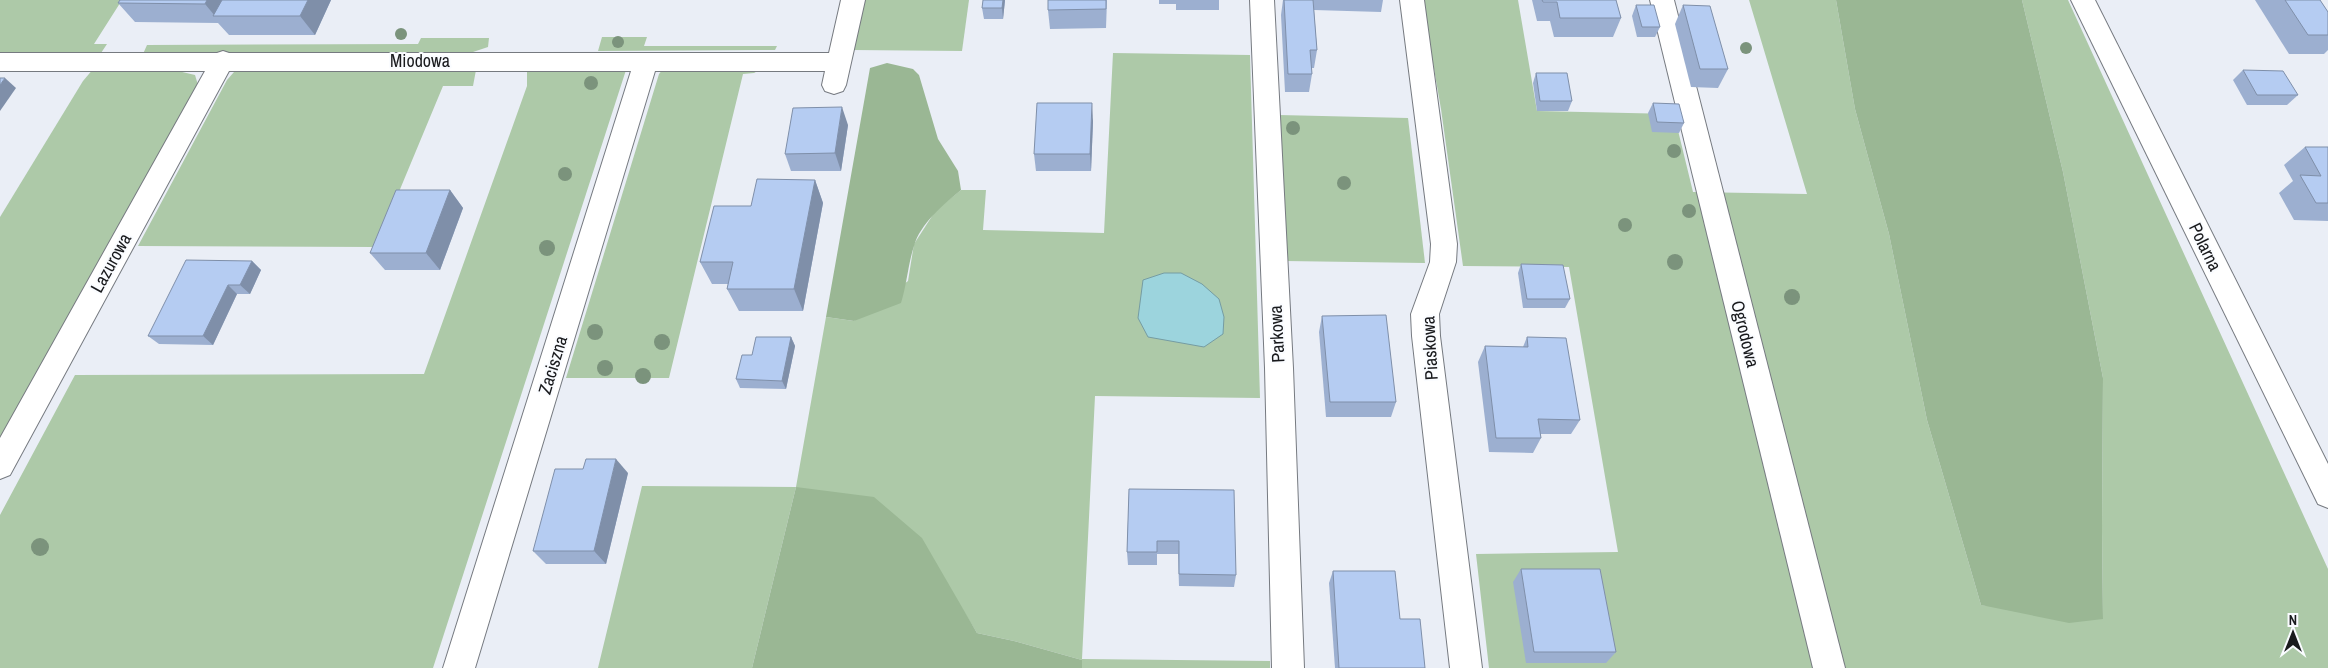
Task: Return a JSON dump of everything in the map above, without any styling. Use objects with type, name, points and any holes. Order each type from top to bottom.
[{"type":"street","name":"Miodowa","points":[[0,62],[222,60],[646,62],[837,73],[853,0]]},
{"type":"street","name":"Parkowa","points":[[1262,0],[1279,368],[1288,668]]},
{"type":"street","name":"Piaskowa","points":[[1412,0],[1444,244],[1443,262],[1425,314],[1426,336],[1466,668]]},
{"type":"street","name":"Ogrodowa","points":[[1662,0],[1829,668]]},
{"type":"street","name":"Polarna","points":[[2082,0],[2328,494]]},
{"type":"street","name":"Lazurowa","points":[[0,466],[222,60]]},
{"type":"street","name":"Zaciszna","points":[[459,668],[646,62]]},
{"type":"green space","points":[[0,0],[122,0],[94,44],[107,44],[101,53],[0,55]]},
{"type":"green space","points":[[864,0],[969,0],[962,51],[852,50]]},
{"type":"green space","points":[[1422,0],[1518,0],[1537,111],[1674,114],[1693,192],[1807,194],[1749,0],[1836,0],[1855,109],[1889,234],[1927,420],[1981,605],[2103,618],[2103,378],[2063,172],[2022,0],[2068,0],[2328,569],[2328,668],[1489,668],[1476,554],[1618,552],[1569,267],[1463,266],[1441,109]]},
{"type":"green space","points":[[1836,0],[2022,0],[2063,172],[2103,378],[2103,619],[2069,623],[1981,605],[1927,420],[1889,234],[1855,109]]},
{"type":"green space","points":[[602,37],[647,37],[644,46],[777,46],[775,50],[598,51]]},
{"type":"green space","points":[[421,38],[489,38],[488,47],[467,54],[143,54],[147,45],[418,44]]},
{"type":"green space","points":[[1113,53],[1250,55],[1260,398],[1095,396],[1082,659],[1270,661],[1270,668],[1082,668],[1082,660],[977,633],[955,597],[796,487],[826,317],[854,321],[908,281],[914,244],[936,210],[961,190],[986,190],[983,230],[1104,233]]},
{"type":"green space","points":[[887,63],[913,69],[919,75],[938,139],[958,171],[961,190],[933,215],[921,230],[912,253],[901,303],[854,321],[826,317],[870,68]]},
{"type":"green space","points":[[94,68],[178,71],[195,75],[198,85],[0,443],[0,217],[83,81]]},
{"type":"green space","points":[[763,68],[754,73],[743,74],[669,378],[566,378],[659,74],[663,69]]},
{"type":"green space","points":[[247,69],[476,70],[473,86],[443,86],[376,247],[138,246],[227,80],[234,72]]},
{"type":"green space","points":[[626,70],[433,668],[0,668],[0,515],[75,375],[424,374],[527,86],[527,71]]},
{"type":"green space","points":[[1279,115],[1408,118],[1425,263],[1285,261]]},
{"type":"green space","points":[[642,486],[796,487],[752,668],[598,668]]},
{"type":"green space","points":[[796,487],[874,497],[922,538],[977,633],[1082,660],[1082,668],[752,668]]},
{"type":"water","points":[[1164,273],[1181,273],[1202,284],[1219,299],[1224,317],[1223,334],[1204,347],[1148,337],[1138,318],[1143,280]]},
{"type":"building","points":[[120,0],[207,0],[205,4],[118,3]]},
{"type":"building","points":[[222,0],[308,0],[300,16],[213,16]]},
{"type":"building","points":[[983,0],[1003,0],[1002,8],[982,8]]},
{"type":"building","points":[[1048,0],[1106,0],[1106,9],[1048,10]]},
{"type":"building","points":[[1284,0],[1313,0],[1317,50],[1310,50],[1312,74],[1288,74]]},
{"type":"building","points":[[1542,0],[1616,0],[1621,18],[1560,18],[1557,2],[1543,2]]},
{"type":"building","points":[[2285,0],[2320,0],[2328,12],[2328,35],[2308,35]]},
{"type":"building","points":[[1636,5],[1654,5],[1660,27],[1642,27]]},
{"type":"building","points":[[1683,5],[1710,6],[1728,69],[1700,69]]},
{"type":"building","points":[[2243,70],[2283,71],[2298,95],[2257,95]]},
{"type":"building","points":[[1536,73],[1567,73],[1572,101],[1540,101]]},
{"type":"building","points":[[0,78],[5,78],[0,85]]},
{"type":"building","points":[[1037,103],[1092,103],[1090,154],[1034,154]]},
{"type":"building","points":[[1653,103],[1679,104],[1684,123],[1657,122]]},
{"type":"building","points":[[842,107],[835,153],[785,154],[793,108]]},
{"type":"building","points":[[2305,147],[2328,147],[2328,203],[2316,203],[2300,175],[2321,176]]},
{"type":"building","points":[[757,179],[815,180],[794,289],[727,289],[733,262],[700,262],[714,206],[751,206]]},
{"type":"building","points":[[396,190],[450,190],[426,253],[370,253]]},
{"type":"building","points":[[186,260],[252,261],[240,285],[228,285],[203,336],[148,336]]},
{"type":"building","points":[[1521,264],[1563,265],[1570,299],[1527,299]]},
{"type":"building","points":[[1386,315],[1396,402],[1330,402],[1322,316]]},
{"type":"building","points":[[756,337],[791,337],[782,381],[736,379],[742,355],[752,355]]},
{"type":"building","points":[[1527,337],[1566,338],[1580,420],[1538,419],[1541,438],[1496,438],[1485,346],[1528,347]]},
{"type":"building","points":[[586,459],[616,459],[594,551],[533,551],[555,469],[583,469]]},
{"type":"building","points":[[1129,489],[1234,490],[1236,575],[1179,574],[1179,541],[1157,541],[1157,552],[1127,552]]},
{"type":"building","points":[[1521,569],[1600,569],[1616,652],[1534,652]]},
{"type":"building","points":[[1333,571],[1395,571],[1400,619],[1420,619],[1425,668],[1339,668]]}]
